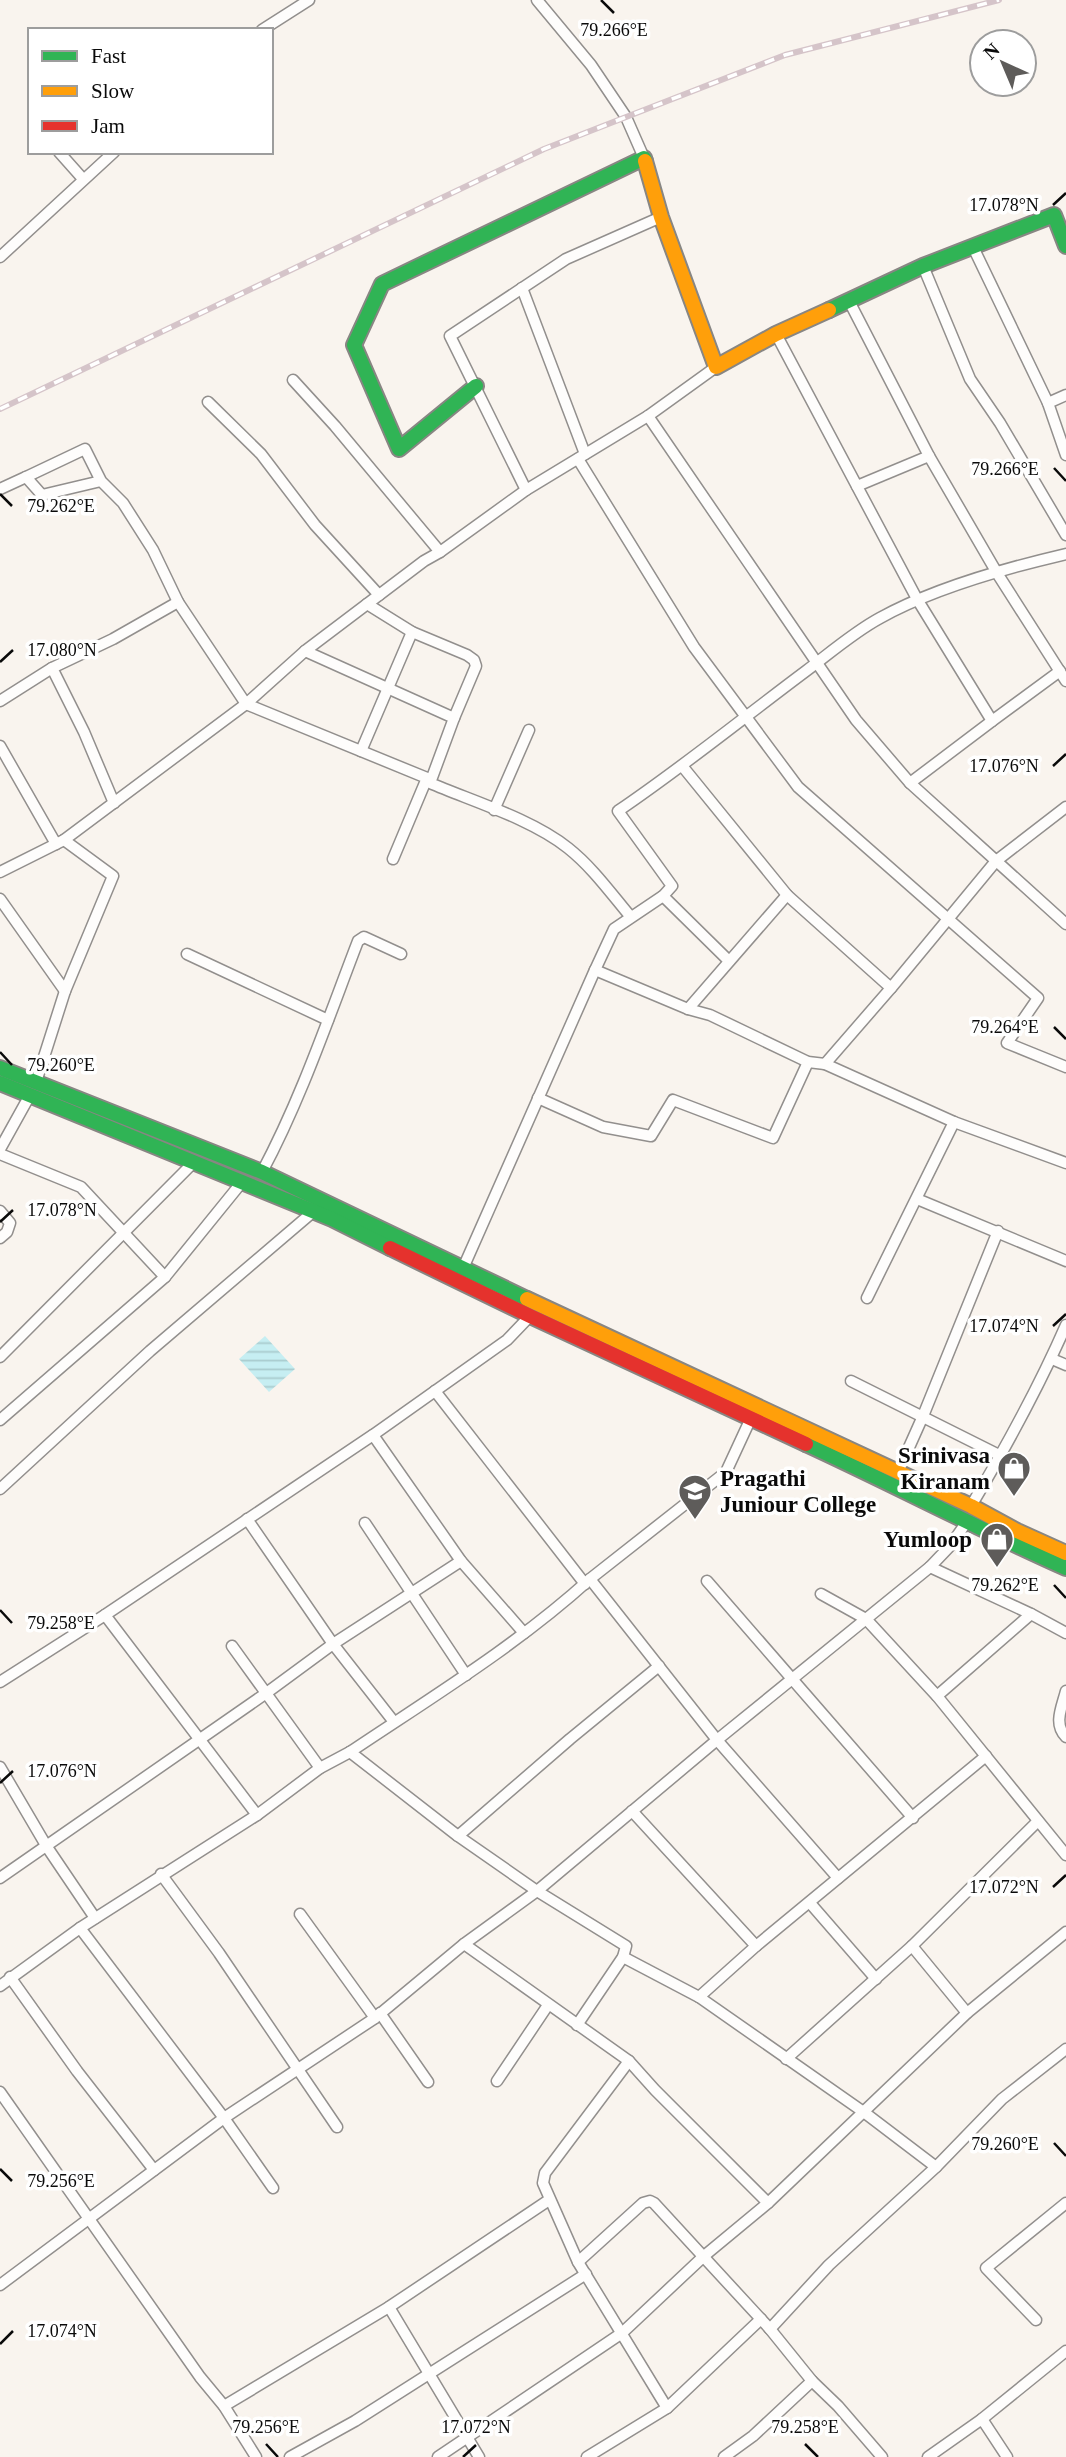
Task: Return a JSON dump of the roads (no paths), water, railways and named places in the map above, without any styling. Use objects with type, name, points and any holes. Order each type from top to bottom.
[{"type":"main road","points":[[476,386],[399,449],[355,345],[382,284],[644,158],[662,217],[716,367],[776,334],[923,266],[1060,213],[1066,246]]},
{"type":"main road","points":[[0,1068],[33,1088],[194,1162],[314,1211],[398,1250],[530,1316],[1066,1568]]},
{"type":"main road","points":[[0,1083],[33,1088],[262,1172],[1066,1553]]},
{"type":"street","points":[[265,28],[309,0]]},
{"type":"street","points":[[537,0],[591,65],[626,117],[644,158]]},
{"type":"street","points":[[61,154],[83,179]]},
{"type":"street","points":[[0,257],[112,154]]},
{"type":"street","points":[[526,490],[450,336],[565,259],[662,217]]},
{"type":"street","points":[[973,247],[1048,403],[1066,455]]},
{"type":"street","points":[[923,266],[970,379],[1000,423],[1066,535]]},
{"type":"street","points":[[522,288],[581,457],[694,648],[799,787],[1038,998],[1007,1043],[1066,1067]]},
{"type":"street","points":[[849,301],[929,456],[997,573],[1063,676],[992,721],[910,783]]},
{"type":"street","points":[[776,334],[917,598],[992,721]]},
{"type":"street","points":[[0,872],[60,842],[246,704],[305,651],[424,561],[526,490],[648,416],[716,367]]},
{"type":"street","points":[[292,380],[335,426],[440,552]]},
{"type":"street","points":[[1048,403],[1066,396]]},
{"type":"street","points":[[208,402],[261,454],[315,524],[379,595]]},
{"type":"street","points":[[648,416],[856,720],[910,783],[1066,924]]},
{"type":"street","points":[[0,489],[85,449],[101,481],[123,503],[178,602],[246,704],[426,778],[393,859]]},
{"type":"street","points":[[857,486],[929,456]]},
{"type":"street","points":[[26,478],[42,495],[101,481]]},
{"type":"street","points":[[464,1266],[608,937],[630,916],[671,889],[670,882],[618,811],[683,767],[746,715],[877,619],[917,598],[1066,554]]},
{"type":"street","points":[[0,701],[52,668],[113,639],[178,602]]},
{"type":"street","points":[[367,604],[412,632],[474,660],[476,666],[430,783],[542,830],[587,864],[630,916]]},
{"type":"street","points":[[361,751],[412,632]]},
{"type":"street","points":[[305,651],[454,718]]},
{"type":"street","points":[[52,668],[84,732],[114,803]]},
{"type":"street","points":[[494,810],[529,730]]},
{"type":"street","points":[[0,746],[60,842],[113,876],[65,991],[33,1088],[0,1152],[81,1187],[165,1277]]},
{"type":"street","points":[[683,767],[787,895],[891,988]]},
{"type":"street","points":[[825,1064],[996,861],[1066,807]]},
{"type":"street","points":[[688,1009],[787,895]]},
{"type":"street","points":[[663,896],[729,961]]},
{"type":"street","points":[[0,899],[65,991]]},
{"type":"street","points":[[262,1172],[279,1140],[360,938],[365,937],[401,954]]},
{"type":"street","points":[[187,954],[328,1020]]},
{"type":"street","points":[[595,970],[688,1009],[710,1015],[808,1062],[825,1064],[954,1122],[1066,1163]]},
{"type":"street","points":[[538,1098],[603,1128],[651,1136],[673,1100],[774,1138],[808,1062]]},
{"type":"street","points":[[867,1298],[954,1122]]},
{"type":"street","points":[[0,1357],[194,1162]]},
{"type":"street","points":[[0,1420],[165,1277],[242,1182]]},
{"type":"street","points":[[917,1199],[1066,1261]]},
{"type":"street","points":[[0,1211],[10,1223],[7,1232],[0,1238]]},
{"type":"street","points":[[0,1489],[150,1351],[314,1211]]},
{"type":"street","points":[[898,1472],[998,1231]]},
{"type":"street","points":[[0,1682],[105,1615],[373,1435],[507,1340],[530,1316]]},
{"type":"street","points":[[971,1506],[1001,1456],[1052,1359],[1066,1325]]},
{"type":"street","points":[[1052,1359],[1066,1365]]},
{"type":"street","points":[[851,1381],[1001,1456]]},
{"type":"street","points":[[435,1391],[717,1740],[838,1878]]},
{"type":"street","points":[[0,1986],[80,1928],[257,1815],[320,1768],[466,1675],[524,1633],[726,1472],[751,1418]]},
{"type":"street","points":[[373,1435],[461,1561],[524,1633]]},
{"type":"street","points":[[247,1519],[333,1644],[394,1722]]},
{"type":"street","points":[[0,2285],[224,2118],[378,2016],[464,1944],[537,1891],[792,1678],[930,1567],[950,1546],[966,1522]]},
{"type":"street","points":[[365,1523],[466,1675]]},
{"type":"street","points":[[0,1878],[333,1644],[461,1561]]},
{"type":"street","points":[[930,1567],[1066,1633]]},
{"type":"street","points":[[707,1581],[913,1818]]},
{"type":"street","points":[[821,1594],[866,1619],[937,1696],[1066,1856]]},
{"type":"street","points":[[937,1696],[1031,1614]]},
{"type":"street","points":[[105,1615],[257,1815]]},
{"type":"street","points":[[232,1646],[320,1768]]},
{"type":"street","points":[[458,1836],[659,1666]]},
{"type":"street","points":[[1066,1691],[1058,1720],[1059,1728],[1066,1737]]},
{"type":"street","points":[[349,1752],[458,1836],[537,1891],[623,1943],[626,1949],[623,1956],[577,2025]]},
{"type":"street","points":[[699,1997],[756,1946],[986,1756]]},
{"type":"street","points":[[0,1767],[47,1847],[95,1918]]},
{"type":"street","points":[[632,1811],[756,1946]]},
{"type":"street","points":[[786,2059],[912,1946],[1038,1821]]},
{"type":"street","points":[[162,1874],[337,2127]]},
{"type":"street","points":[[810,1903],[876,1979]]},
{"type":"street","points":[[300,1914],[428,2082]]},
{"type":"street","points":[[80,1928],[224,2118],[273,2188]]},
{"type":"street","points":[[438,2457],[622,2333],[704,2256],[768,2203],[967,2013],[1066,1933]]},
{"type":"street","points":[[464,1944],[629,2061],[655,2091],[768,2203]]},
{"type":"street","points":[[912,1946],[967,2013]]},
{"type":"street","points":[[623,1956],[699,1997],[865,2113],[936,2167]]},
{"type":"street","points":[[10,1978],[77,2071],[154,2170]]},
{"type":"street","points":[[497,2081],[548,2005]]},
{"type":"street","points":[[770,2329],[829,2265],[936,2167],[1002,2099],[1066,2049]]},
{"type":"street","points":[[629,2061],[545,2173],[543,2183],[578,2262],[667,2408]]},
{"type":"street","points":[[0,2092],[200,2377],[225,2406],[256,2457]]},
{"type":"street","points":[[225,2406],[389,2306],[549,2200]]},
{"type":"street","points":[[578,2262],[646,2201],[654,2203],[770,2329],[812,2381],[882,2457]]},
{"type":"street","points":[[1036,2320],[986,2268],[1066,2203]]},
{"type":"street","points":[[290,2457],[355,2421],[586,2274]]},
{"type":"street","points":[[389,2306],[479,2457]]},
{"type":"street","points":[[587,2457],[667,2408],[761,2319]]},
{"type":"street","points":[[928,2457],[982,2419],[1066,2351]]},
{"type":"street","points":[[724,2457],[753,2436],[812,2381]]},
{"type":"street","points":[[982,2419],[1007,2457]]},
{"type":"water","points":[[265,1336],[295,1369],[269,1392],[239,1359]]},
{"type":"railway","points":[[0,409],[544,149],[785,55],[999,0]]},
{"type":"place","name":"Srinivasa Kiranam","points":[[1014,1498]]},
{"type":"place","name":"Pragathi Juniour College","points":[[695,1521]]},
{"type":"place","name":"Yumloop","points":[[997,1569]]}]
